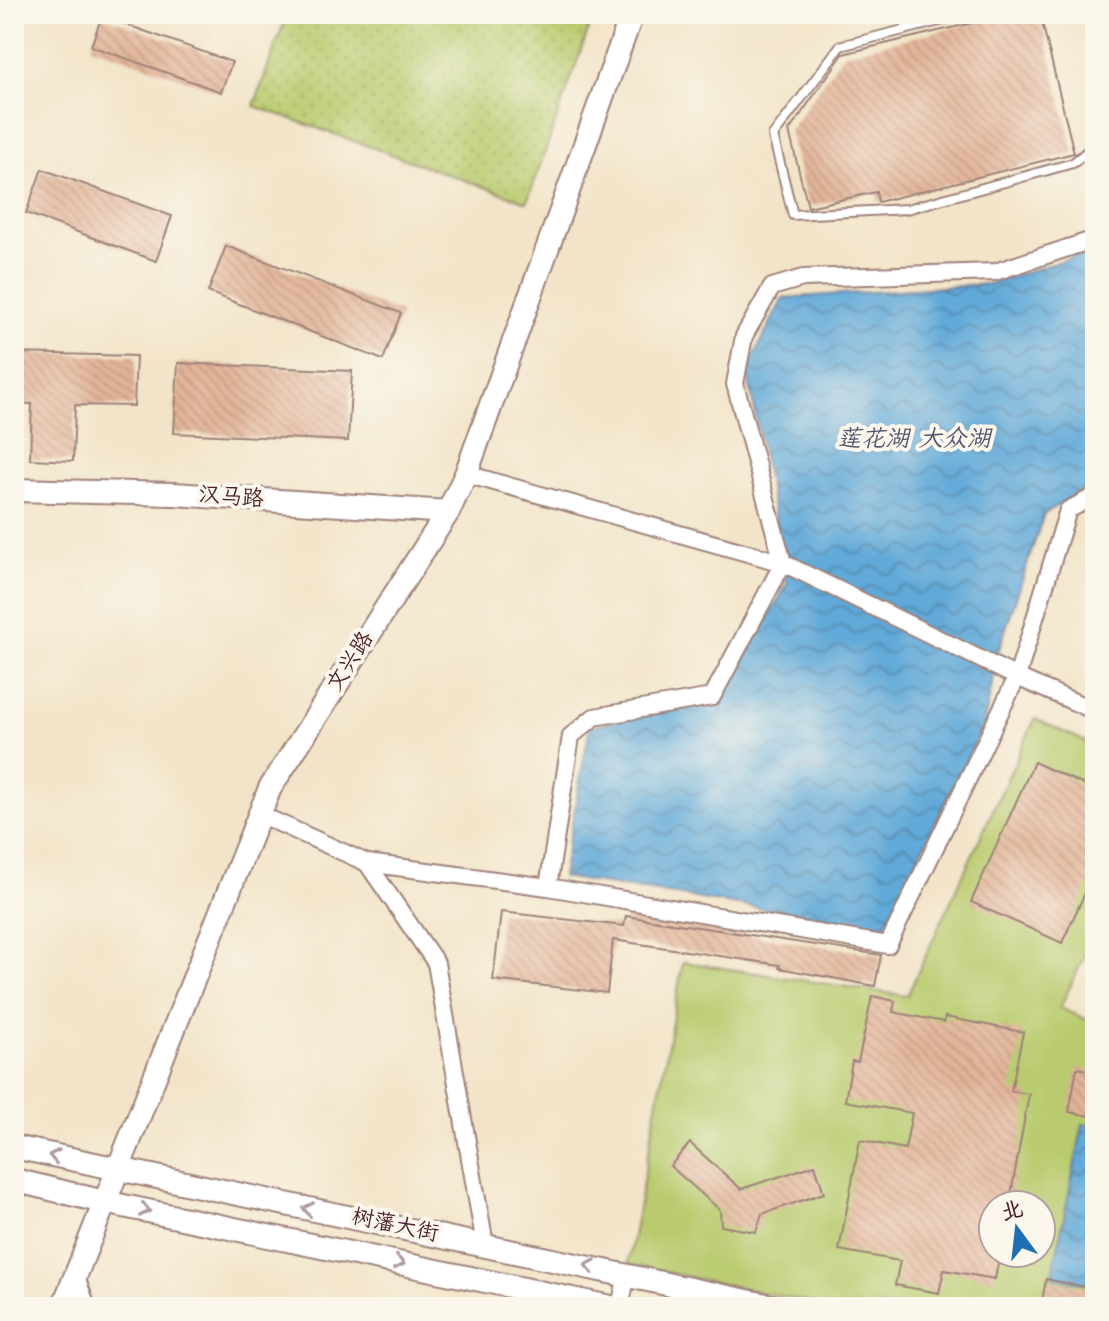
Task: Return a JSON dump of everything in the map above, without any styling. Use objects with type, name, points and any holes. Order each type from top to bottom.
[{"type":"street","name":"文兴路","points":[[63,1307],[270,788],[448,512],[466,474],[632,14]]},
{"type":"street","points":[[548,887],[571,736],[594,717],[712,697],[783,563],[735,384],[744,336],[772,287],[803,278],[995,272],[1095,239]]},
{"type":"street","points":[[466,474],[783,563],[1017,677],[1095,711]]},
{"type":"street","name":"汉马路","points":[[14,490],[174,494],[448,512]]},
{"type":"street","points":[[259,814],[367,863],[548,887],[888,945],[1017,677],[1068,510],[1095,496]]},
{"type":"street","points":[[367,863],[436,963],[485,1245]]},
{"type":"street","name":"树藩大街","points":[[14,1147],[776,1307]]},
{"type":"street","name":"树藩大街","points":[[14,1180],[104,1202],[611,1307]]},
{"type":"street","points":[[75,1274],[87,1307]]},
{"type":"street","points":[[620,1307],[627,1274]]},
{"type":"lane","points":[[967,14],[840,46],[773,136],[793,215],[907,209],[1073,163],[1095,145]]},
{"type":"green space","points":[[287,14],[594,14],[527,202],[254,106]]},
{"type":"green space","points":[[1035,719],[1095,746],[1095,950],[1088,948],[1060,1008],[1095,1023],[1095,1307],[831,1307],[628,1264],[683,962],[907,996]]},
{"type":"water","name":"莲花湖 大众湖","points":[[1095,250],[1095,482],[1044,514],[999,649],[984,724],[884,928],[562,877],[590,726],[720,701],[787,584],[747,370],[783,298],[988,284]]},
{"type":"water","points":[[1083,1124],[1095,1126],[1095,1285],[1052,1277],[1054,1269],[1057,1269],[1057,1252]]},
{"type":"building","points":[[1009,14],[1040,14],[1074,153],[878,202],[876,192],[808,207],[789,131],[843,54]]},
{"type":"building","points":[[102,16],[232,62],[221,92],[91,46]]},
{"type":"building","points":[[42,169],[172,216],[156,261],[26,213]]},
{"type":"building","points":[[226,246],[401,313],[383,360],[208,292]]},
{"type":"building","points":[[14,353],[136,356],[134,406],[75,405],[73,461],[30,459],[32,404],[14,403]]},
{"type":"building","points":[[178,363],[352,371],[348,441],[174,433]]},
{"type":"building","points":[[1034,762],[1095,790],[1095,871],[1062,943],[971,902]]},
{"type":"building","points":[[501,912],[624,926],[626,916],[881,955],[875,986],[779,968],[780,965],[613,940],[607,993],[493,980]]},
{"type":"building","points":[[872,996],[895,1001],[893,1012],[944,1022],[945,1017],[1023,1032],[1011,1091],[1029,1094],[1012,1189],[977,1189],[977,1269],[997,1269],[995,1279],[944,1270],[939,1293],[895,1285],[900,1261],[839,1250],[860,1140],[905,1149],[912,1113],[845,1101],[852,1061],[858,1062]]},
{"type":"building","points":[[1077,1068],[1095,1071],[1095,1117],[1069,1112]]},
{"type":"building","points":[[690,1143],[741,1189],[815,1165],[824,1193],[762,1214],[756,1232],[721,1226],[720,1210],[670,1166]]},
{"type":"building","points":[[1046,1279],[1095,1289],[1095,1307],[1041,1307]]}]
